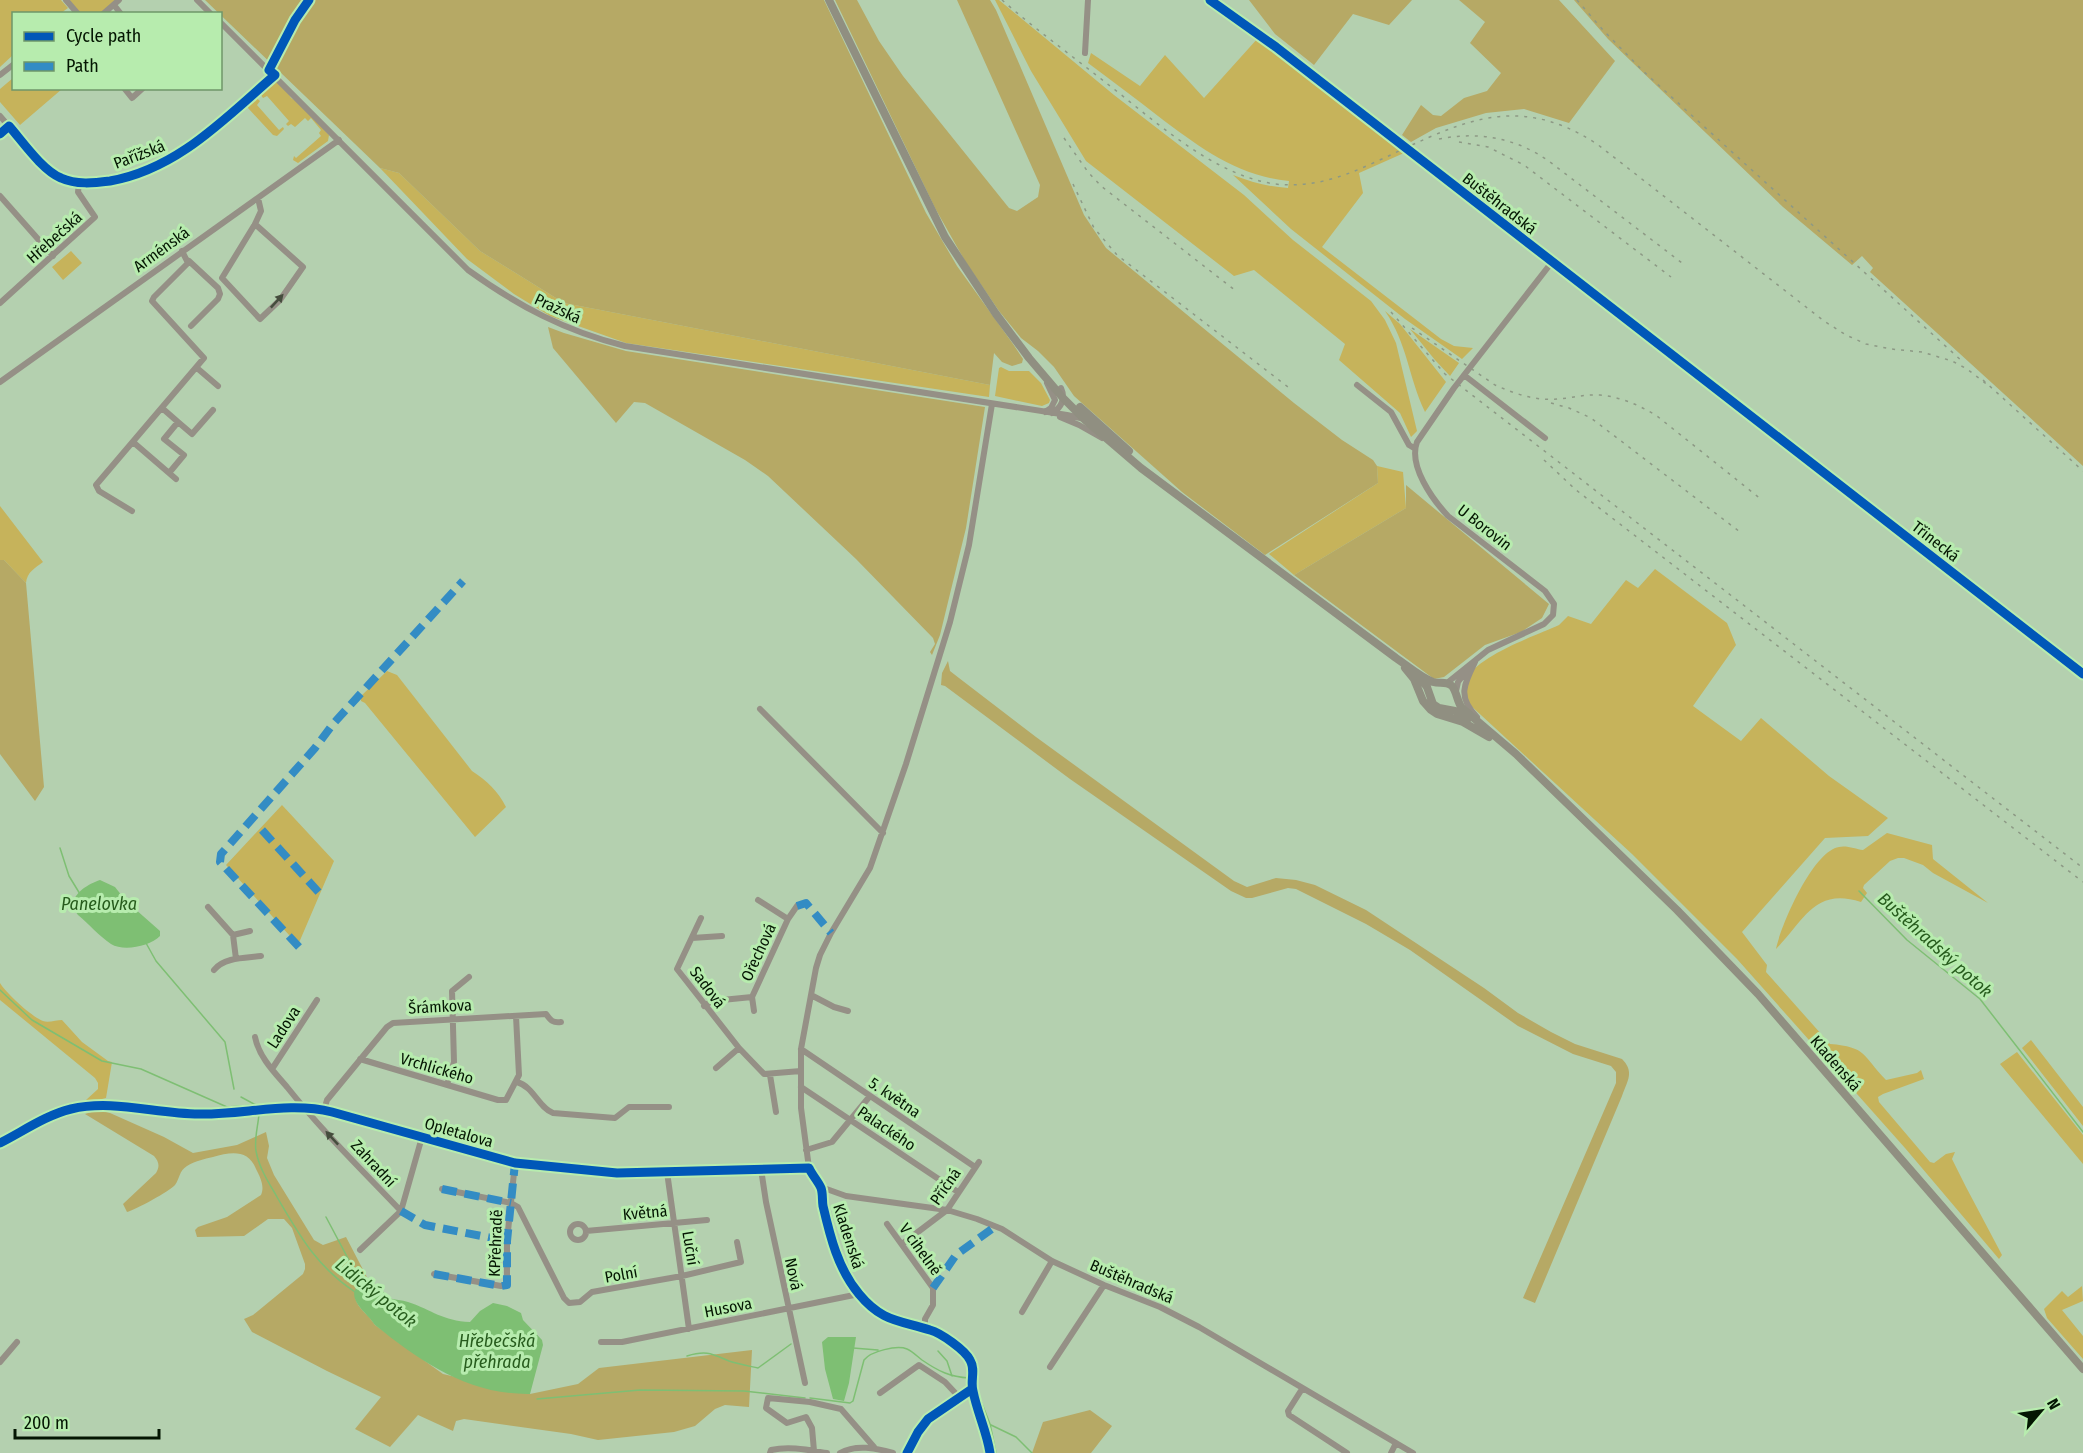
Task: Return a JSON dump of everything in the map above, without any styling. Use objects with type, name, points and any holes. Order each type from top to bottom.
[{"type":"main road","points":[[829,0],[945,237],[977,288],[1029,358],[1063,398],[1130,459],[1396,658],[1438,684],[1447,683],[1452,687],[1462,708],[1499,738],[1553,790]]},
{"type":"main road","points":[[1017,341],[1061,388],[1179,496]]},
{"type":"main road","points":[[1396,658],[1423,681],[1431,701],[1436,706],[1462,715],[1553,790]]},
{"type":"main road","points":[[1396,658],[1414,679],[1424,701],[1431,710],[1463,722],[1489,737]]},
{"type":"main road","points":[[1430,694],[1438,684]]},
{"type":"main road","points":[[1447,708],[1453,704],[1456,695]]},
{"type":"main road","name":"Kladenská","points":[[1553,790],[1677,910],[1758,994],[2083,1369]]},
{"type":"street","points":[[66,0],[75,12]]},
{"type":"street","points":[[197,0],[209,12]]},
{"type":"street","points":[[1084,53],[1088,0]]},
{"type":"street","name":"Buštěhradská","points":[[1210,0],[1276,47],[1770,432]]},
{"type":"street","name":"Pražská","points":[[222,24],[468,270],[515,302],[548,320],[584,335],[641,349],[1048,413]]},
{"type":"street","points":[[0,75],[12,65]]},
{"type":"street","name":"Pařížská","points":[[0,116],[49,171],[61,178],[79,183],[102,182],[130,177],[159,166],[181,153],[275,75]]},
{"type":"street","points":[[126,90],[132,98],[141,90]]},
{"type":"street","points":[[0,134],[9,126]]},
{"type":"street","name":"Arménská","points":[[0,382],[339,140]]},
{"type":"street","name":"Hřebečská","points":[[0,303],[95,217],[78,192],[79,183]]},
{"type":"street","points":[[0,196],[53,256]]},
{"type":"street","points":[[255,224],[303,267],[280,300],[260,319],[222,278],[261,211],[258,198]]},
{"type":"street","points":[[182,251],[189,261],[218,288],[220,294],[218,299],[191,326]]},
{"type":"street","points":[[132,511],[99,491],[96,484],[204,358],[152,301],[189,261]]},
{"type":"street","points":[[1414,448],[1464,375],[1552,262]]},
{"type":"street","points":[[1029,358],[1054,395],[1053,406],[1048,413]]},
{"type":"street","points":[[196,368],[218,386]]},
{"type":"street","points":[[1464,375],[1545,438]]},
{"type":"street","name":"U Borovin","points":[[1357,385],[1390,412],[1405,439],[1414,448],[1416,463],[1439,507],[1545,591],[1554,604],[1554,615],[1544,624],[1498,644],[1476,659]]},
{"type":"street","points":[[1048,413],[1059,408],[1063,398],[1061,388]]},
{"type":"street","name":"Kladenská","points":[[972,1389],[973,1376],[970,1359],[945,1337],[932,1330],[891,1319],[877,1312],[845,1277],[823,1205],[821,1187],[809,1168],[801,1108],[801,1049],[816,968],[828,939],[870,868],[950,622],[969,545],[992,404]]},
{"type":"street","points":[[162,408],[192,434],[213,410]]},
{"type":"street","points":[[1048,413],[1086,420],[1113,437]]},
{"type":"street","points":[[1048,413],[1089,430],[1130,459]]},
{"type":"street","points":[[169,473],[184,455],[164,439],[178,422]]},
{"type":"street","name":"Třinecká","points":[[1770,432],[2083,674]]},
{"type":"street","points":[[133,442],[176,479]]},
{"type":"street","points":[[1447,683],[1476,659]]},
{"type":"street","points":[[1456,695],[1458,682],[1476,659]]},
{"type":"street","points":[[1476,659],[1465,682],[1464,696],[1467,705],[1499,738]]},
{"type":"street","points":[[760,709],[883,833]]},
{"type":"street","name":"Ořechová","points":[[758,900],[788,919]]},
{"type":"street","name":"Ořechová","points":[[754,1011],[752,997],[788,919],[797,906]]},
{"type":"street","points":[[208,907],[233,935],[236,959]]},
{"type":"street","name":"Sadová","points":[[701,918],[677,969],[739,1048],[764,1074],[770,1075]]},
{"type":"street","points":[[233,935],[250,931]]},
{"type":"street","name":"Sadová","points":[[692,938],[722,936]]},
{"type":"street","points":[[214,970],[236,959],[261,956]]},
{"type":"street","points":[[447,1085],[453,1062],[452,991],[469,977]]},
{"type":"street","points":[[811,995],[834,1007],[848,1011]]},
{"type":"street","name":"Ořechová","points":[[704,1006],[712,1002],[752,997]]},
{"type":"street","name":"Ladova","points":[[272,1069],[317,1000]]},
{"type":"street","name":"Šrámkova","points":[[324,1110],[327,1100],[387,1027],[393,1023],[546,1014],[551,1021],[561,1022]]},
{"type":"street","points":[[516,1016],[519,1075],[517,1082],[530,1088],[548,1111],[615,1118],[629,1107],[669,1107]]},
{"type":"street","name":"Ladova","points":[[255,1037],[257,1045],[272,1069],[303,1108]]},
{"type":"street","points":[[716,1068],[739,1048]]},
{"type":"street","name":"5. května","points":[[801,1049],[977,1164]]},
{"type":"street","name":"Vrchlického","points":[[360,1059],[498,1100],[506,1100],[517,1082]]},
{"type":"street","points":[[776,1112],[770,1075],[801,1071]]},
{"type":"street","name":"Palackého","points":[[801,1087],[808,1089],[958,1192]]},
{"type":"street","points":[[806,1149],[828,1145],[870,1096]]},
{"type":"street","name":"Opletalova","points":[[0,1143],[69,1109],[104,1105],[197,1114],[303,1108],[324,1110],[515,1163],[617,1173],[809,1168]]},
{"type":"street","name":"Zahradní","points":[[303,1108],[401,1211]]},
{"type":"street","points":[[360,1250],[401,1211],[422,1137]]},
{"type":"street","name":"KPřehradě","points":[[434,1274],[501,1286],[507,1285],[507,1241],[515,1163]]},
{"type":"street","name":"Příčná","points":[[902,1244],[946,1210],[977,1164]]},
{"type":"street","name":"Nová","points":[[761,1169],[804,1383]]},
{"type":"street","name":"Luční","points":[[666,1172],[689,1329]]},
{"type":"street","name":"Buštěhradská","points":[[821,1187],[846,1196],[946,1210],[1002,1229],[1053,1261],[1104,1285],[1160,1307],[1199,1327],[1413,1453]]},
{"type":"street","points":[[442,1189],[510,1203]]},
{"type":"street","name":"Polní","points":[[510,1203],[518,1207],[568,1303],[580,1302],[592,1292],[682,1276],[741,1262],[737,1242]]},
{"type":"street","name":"Květná","points":[[586,1231],[707,1220]]},
{"type":"street","name":"V cihelně","points":[[887,1224],[933,1288],[933,1305],[925,1319],[925,1329]]},
{"type":"street","points":[[1022,1312],[1053,1261]]},
{"type":"street","points":[[1050,1367],[1104,1285]]},
{"type":"street","name":"Husova","points":[[601,1342],[622,1342],[859,1294]]},
{"type":"street","points":[[0,1362],[17,1342]]},
{"type":"street","points":[[880,1393],[919,1365],[945,1383],[960,1398]]},
{"type":"street","points":[[907,1453],[923,1425],[972,1389],[990,1453]]},
{"type":"street","points":[[1302,1389],[1288,1411],[1289,1415],[1347,1453]]},
{"type":"street","points":[[814,1451],[812,1428],[806,1417],[787,1423],[766,1408],[768,1398],[810,1402],[841,1409],[875,1450]]},
{"type":"street","points":[[1391,1453],[1396,1443]]},
{"type":"street","points":[[770,1453],[771,1450],[780,1448],[827,1453]]},
{"type":"street","points":[[840,1453],[849,1449],[893,1453]]},
{"type":"shaded area","points":[[0,0],[61,0],[68,8],[62,12],[12,12],[12,56],[0,67]]},
{"type":"shaded area","points":[[69,0],[117,0],[104,12],[79,12]]},
{"type":"shaded area","points":[[205,0],[824,0],[926,213],[957,266],[1023,359],[1022,363],[1012,366],[1002,362],[994,353],[990,385],[564,303],[480,251],[399,173],[380,168],[222,16],[222,12],[218,12]]},
{"type":"shaded area","points":[[835,0],[857,0],[879,41],[903,76],[1009,208],[1017,211],[1038,197],[1040,185],[957,0],[990,0],[1084,215],[1106,248],[1294,403],[1342,440],[1373,460],[1377,466],[1378,483],[1265,555],[1182,492],[1074,396],[1054,367],[1021,338],[999,311],[965,261],[935,208]]},
{"type":"shaded area","points":[[995,0],[999,0],[1114,95],[1244,195],[1293,240],[1371,301],[1385,320],[1396,343],[1417,431],[1411,437],[1400,413],[1339,360],[1345,344],[1254,270],[1234,276],[1086,161],[1031,71]]},
{"type":"shaded area","points":[[1249,0],[1412,0],[1389,25],[1353,14],[1314,65],[1275,34]]},
{"type":"shaded area","points":[[1459,0],[1559,0],[1615,61],[1569,123],[1524,109],[1486,113],[1436,128],[1411,142],[1402,135],[1421,105],[1433,115],[1441,116],[1464,98],[1487,91],[1501,73],[1470,43],[1485,22]]},
{"type":"shaded area","points":[[1574,0],[2083,0],[2083,466],[1870,272],[1873,268],[1862,256],[1852,265],[1783,207],[1608,39]]},
{"type":"shaded area","points":[[1258,38],[1400,147],[1404,153],[1359,173],[1363,193],[1322,247],[1441,339],[1454,346],[1473,348],[1462,359],[1405,319],[1291,229],[1233,175],[1260,184],[1288,188],[1289,181],[1252,173],[1219,158],[1188,139],[1088,63],[1091,53],[1140,86],[1165,55],[1204,98]]},
{"type":"shaded area","points":[[12,79],[12,90],[61,90],[20,125],[0,102],[0,89]]},
{"type":"shaded area","points":[[277,81],[329,135],[328,141],[298,163],[293,160],[294,156],[296,158],[321,136],[319,133],[321,130],[311,118],[308,121],[305,118],[295,127],[286,124],[289,121],[267,96],[263,98],[259,92],[270,83]]},
{"type":"shaded area","points":[[254,96],[260,101],[257,105],[279,130],[283,127],[284,129],[277,136],[273,135],[248,108],[247,103]]},
{"type":"shaded area","points":[[380,168],[399,173],[480,251],[564,303],[990,385],[989,397],[626,343],[550,316],[514,294],[467,259]]},
{"type":"shaded area","points":[[71,251],[82,263],[63,280],[52,267]]},
{"type":"shaded area","points":[[1385,311],[1400,324],[1446,382],[1425,412],[1399,336]]},
{"type":"shaded area","points":[[548,327],[626,351],[985,407],[966,528],[940,635],[932,655],[930,652],[935,644],[933,638],[856,559],[768,476],[745,460],[645,403],[634,402],[616,423],[553,348]]},
{"type":"shaded area","points":[[1410,329],[1459,363],[1450,376],[1435,360]]},
{"type":"shaded area","points":[[1001,367],[1009,371],[1029,371],[1041,383],[1050,400],[1049,403],[1042,406],[995,396]]},
{"type":"shaded area","points":[[1377,466],[1403,472],[1406,508],[1294,575],[1269,554],[1378,483]]},
{"type":"shaded area","points":[[1406,485],[1549,604],[1542,618],[1521,632],[1485,645],[1444,677],[1434,679],[1294,575],[1406,508]]},
{"type":"shaded area","points":[[0,506],[43,562],[34,568],[26,583],[4,560],[0,560]]},
{"type":"shaded area","points":[[0,560],[4,560],[26,583],[44,787],[35,801],[0,754]]},
{"type":"shaded area","points":[[1655,569],[1727,623],[1736,645],[1693,706],[1741,741],[1761,718],[1829,776],[1888,818],[1868,836],[1825,838],[1742,932],[1767,965],[1766,972],[1830,1044],[1858,1050],[1886,1080],[1921,1070],[1924,1079],[1883,1094],[1878,1097],[1879,1102],[1930,1162],[1934,1163],[1946,1154],[1955,1152],[1952,1159],[2002,1255],[1999,1259],[1905,1148],[1737,959],[1632,854],[1469,704],[1467,680],[1472,671],[1481,663],[1507,648],[1559,625],[1568,616],[1591,624],[1626,580],[1638,588]]},
{"type":"shaded area","points":[[948,661],[950,671],[959,678],[1234,881],[1247,887],[1276,878],[1315,885],[1366,910],[1518,1013],[1551,1032],[1575,1044],[1622,1059],[1628,1068],[1628,1081],[1535,1303],[1523,1298],[1616,1083],[1616,1072],[1611,1066],[1573,1054],[1518,1026],[1410,950],[1366,924],[1296,889],[1288,888],[1252,898],[1246,898],[1231,891],[1070,779],[941,685],[942,673]]},
{"type":"shaded area","points":[[387,671],[397,675],[472,771],[492,787],[506,807],[475,837],[361,701],[361,696]]},
{"type":"shaded area","points":[[282,805],[334,861],[298,945],[226,865]]},
{"type":"shaded area","points":[[1887,833],[1932,845],[1933,859],[1988,903],[1933,873],[1923,865],[1898,858],[1890,861],[1864,885],[1863,888],[1867,893],[1861,902],[1832,899],[1821,903],[1811,909],[1776,949],[1791,907],[1819,861],[1839,847],[1863,850]]},
{"type":"shaded area","points":[[0,983],[32,1015],[45,1022],[62,1020],[82,1042],[112,1062],[106,1098],[86,1100],[98,1089],[95,1078],[0,1000]]},
{"type":"shaded area","points":[[2031,1040],[2083,1107],[2083,1126],[2022,1048]]},
{"type":"shaded area","points":[[2017,1052],[2083,1135],[2083,1164],[2000,1064]]},
{"type":"shaded area","points":[[98,1110],[164,1137],[193,1153],[237,1145],[266,1132],[269,1146],[267,1158],[274,1175],[314,1240],[323,1245],[346,1237],[370,1283],[361,1283],[357,1286],[355,1293],[357,1303],[375,1325],[443,1374],[530,1394],[578,1384],[599,1368],[752,1350],[749,1407],[725,1405],[715,1409],[695,1426],[674,1432],[598,1440],[464,1419],[456,1421],[453,1431],[418,1415],[390,1447],[355,1429],[381,1397],[252,1332],[244,1319],[253,1315],[303,1274],[305,1269],[292,1228],[284,1219],[268,1219],[244,1236],[197,1237],[195,1230],[198,1227],[227,1217],[261,1195],[262,1182],[253,1163],[244,1155],[232,1153],[196,1161],[184,1168],[172,1188],[127,1212],[123,1204],[156,1173],[158,1162],[154,1156],[85,1114]]},
{"type":"shaded area","points":[[2082,1286],[2083,1301],[2062,1310],[2083,1336],[2083,1359],[2047,1318],[2044,1309],[2062,1291],[2068,1297]]},
{"type":"shaded area","points":[[1090,1410],[1112,1426],[1091,1453],[1032,1453],[1043,1422]]},
{"type":"water","name":"Panelovka","points":[[100,880],[115,887],[126,901],[160,931],[160,936],[156,940],[137,947],[116,946],[102,937],[78,915],[73,903],[78,893],[88,885]]},
{"type":"water","name":"Hřebečská přehrada","points":[[361,1283],[377,1287],[389,1298],[408,1302],[461,1321],[470,1322],[480,1311],[493,1303],[507,1306],[521,1313],[523,1320],[542,1340],[543,1345],[530,1394],[508,1393],[466,1382],[447,1374],[410,1352],[375,1325],[358,1305],[354,1294]]},
{"type":"water","points":[[828,1337],[856,1337],[844,1401],[833,1399],[825,1369],[822,1342]]},
{"type":"waterway","points":[[60,848],[69,876],[80,894]]},
{"type":"waterway","name":"Buštěhradský potok","points":[[1859,891],[1907,940],[1980,999],[2083,1132]]},
{"type":"waterway","points":[[146,943],[156,961],[225,1042],[234,1089]]},
{"type":"waterway","name":"Lidický potok","points":[[0,990],[32,1020],[102,1061],[141,1069],[227,1107],[255,1105]]},
{"type":"waterway","points":[[241,1097],[256,1105]]},
{"type":"waterway","name":"Lidický potok","points":[[259,1114],[256,1151],[268,1181],[293,1225],[319,1261],[355,1292]]},
{"type":"waterway","points":[[326,1217],[361,1283]]},
{"type":"waterway","points":[[687,1356],[700,1353],[709,1354],[758,1368],[791,1344]]},
{"type":"waterway","points":[[853,1348],[878,1350]]},
{"type":"waterway","name":"Lidický potok","points":[[810,1398],[850,1403],[853,1401],[864,1360],[872,1354],[891,1348],[907,1349],[939,1370],[950,1375],[969,1378]]},
{"type":"waterway","points":[[938,1351],[947,1361],[952,1376]]},
{"type":"waterway","name":"Lidický potok","points":[[975,1386],[990,1424],[996,1453]]},
{"type":"waterway","name":"Lidický potok","points":[[537,1399],[640,1390],[744,1391],[805,1398]]},
{"type":"waterway","points":[[991,1425],[1016,1437],[1032,1453]]},
{"type":"railway","points":[[1002,0],[1164,129],[1206,158],[1252,179],[1275,184],[1300,185],[1336,178],[1429,137],[1482,119],[1509,116],[1537,118],[1566,127],[1597,144],[1824,321],[1846,335],[1866,344],[1922,352],[1952,361],[1989,386]]},
{"type":"railway","points":[[1577,0],[1643,71],[1963,362]]},
{"type":"railway","points":[[1439,139],[1483,136],[1524,147],[1550,162],[1686,266]]},
{"type":"railway","points":[[1064,138],[1101,186],[1236,291]]},
{"type":"railway","points":[[1459,142],[1488,147],[1524,165],[1671,277]]},
{"type":"railway","points":[[1073,184],[1094,228],[1117,255],[1288,387]]},
{"type":"railway","points":[[1391,312],[1445,374],[2083,868]]},
{"type":"railway","points":[[1412,328],[1495,385],[1510,391],[1534,398],[1550,399],[1590,395],[1608,396],[1643,408],[1657,416],[1762,500]]},
{"type":"railway","points":[[1983,380],[2083,471]]},
{"type":"railway","points":[[1551,403],[1591,418],[1740,532]]},
{"type":"railway","points":[[1544,460],[1576,490],[2083,882]]},
{"type":"marked path","points":[[299,947],[220,862],[221,854],[315,748],[333,724],[463,581]]},
{"type":"marked path","points":[[262,830],[322,896]]},
{"type":"marked path","points":[[797,906],[806,903],[831,933]]},
{"type":"marked path","points":[[434,1274],[501,1286],[507,1285],[507,1241],[515,1163]]},
{"type":"marked path","points":[[442,1189],[511,1203]]},
{"type":"marked path","points":[[401,1211],[425,1225],[507,1241]]},
{"type":"marked path","points":[[933,1288],[956,1255],[996,1226]]},
{"type":"cycle path","points":[[0,134],[9,126],[47,169],[73,182],[110,181],[135,175],[179,154],[199,140],[275,75],[269,70],[295,20],[309,0]]},
{"type":"cycle path","points":[[1210,0],[1276,47],[2083,674]]},
{"type":"cycle path","points":[[0,1143],[52,1115],[87,1106],[119,1106],[199,1114],[299,1108],[332,1112],[515,1163],[617,1173],[809,1168],[821,1188],[823,1206],[836,1252],[859,1294],[883,1315],[940,1335],[958,1347],[970,1360],[973,1368],[973,1391],[990,1453]]},
{"type":"cycle path","points":[[907,1453],[928,1419],[972,1389]]}]
